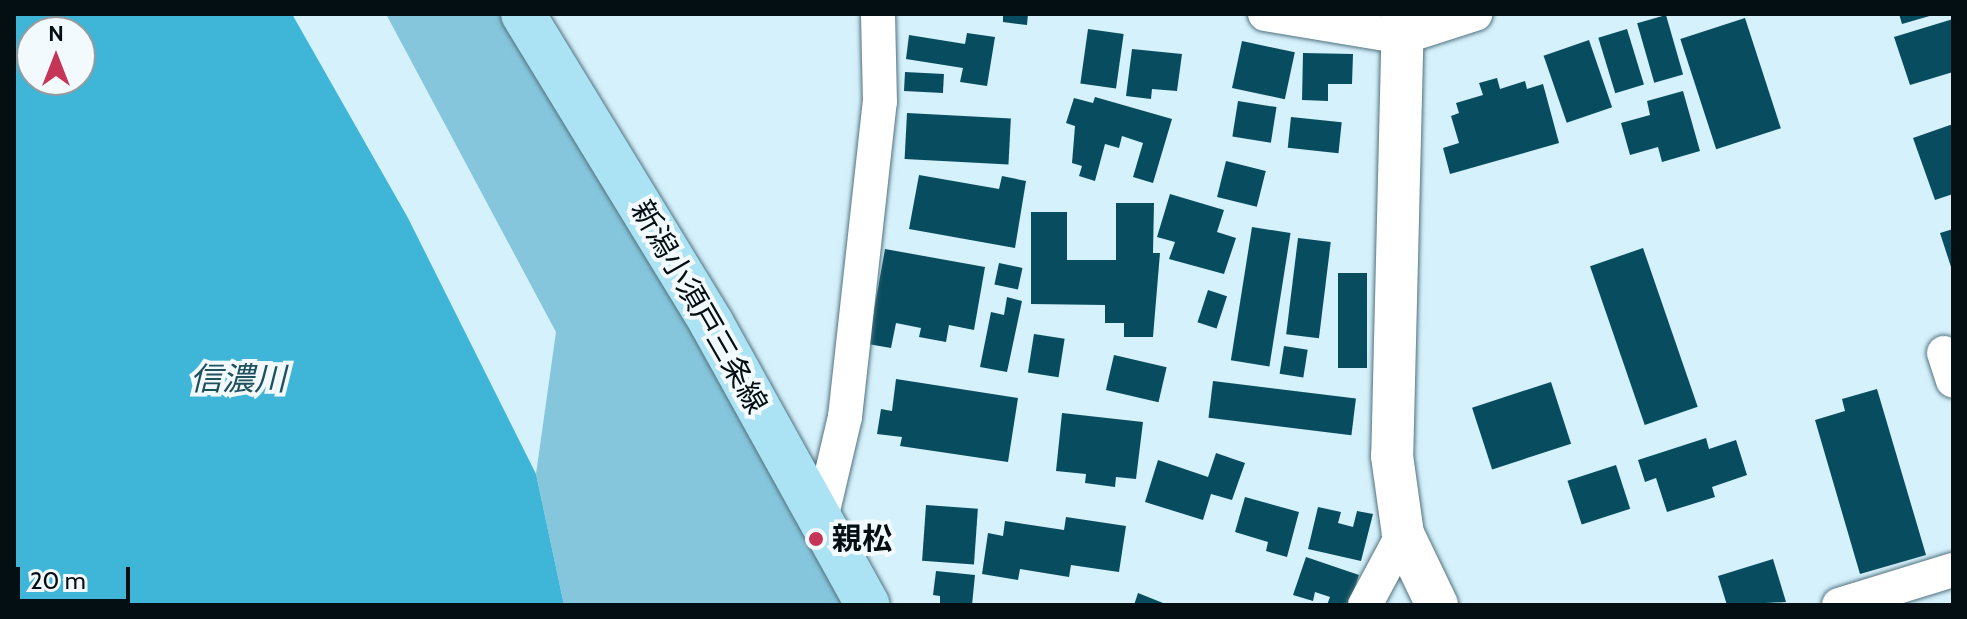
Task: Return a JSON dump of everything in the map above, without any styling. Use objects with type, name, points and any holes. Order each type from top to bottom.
[{"type":"main road","name":"新潟小須戸三条線","points":[[523,14],[712,324],[868,605]]},
{"type":"street","points":[[821,519],[845,417],[880,102],[878,14]]},
{"type":"street","points":[[1265,14],[1403,26],[1475,14]]},
{"type":"street","points":[[1403,26],[1392,456],[1403,534],[1437,605]]},
{"type":"street","points":[[1365,605],[1403,534]]},
{"type":"street","points":[[1839,605],[1953,570]]},
{"type":"shaded area","points":[[386,14],[507,14],[774,470],[842,605],[564,605],[536,474],[556,332]]},
{"type":"water","name":"信濃川","points":[[14,14],[292,14],[408,218],[536,474],[564,605],[14,605]]},
{"type":"building","points":[[1003,14],[1028,14],[1027,25],[1003,22]]},
{"type":"building","points":[[1899,14],[1933,14],[1933,15],[1902,24]]},
{"type":"building","points":[[1666,15],[1683,75],[1654,83],[1637,23]]},
{"type":"building","points":[[1745,18],[1781,128],[1716,149],[1680,39]]},
{"type":"building","points":[[1953,19],[1953,72],[1910,85],[1894,37]]},
{"type":"building","points":[[1088,29],[1124,34],[1116,88],[1080,83]]},
{"type":"building","points":[[1627,29],[1644,84],[1615,93],[1598,38]]},
{"type":"building","points":[[967,33],[995,37],[987,86],[960,82],[963,68],[906,59],[909,35],[965,44]]},
{"type":"building","points":[[1589,40],[1612,107],[1567,123],[1544,56]]},
{"type":"building","points":[[1242,41],[1295,52],[1285,99],[1232,88]]},
{"type":"building","points":[[1132,49],[1182,54],[1177,91],[1152,89],[1151,99],[1126,96]]},
{"type":"building","points":[[1303,53],[1353,54],[1352,84],[1328,84],[1328,101],[1302,100]]},
{"type":"building","points":[[905,72],[944,74],[943,93],[904,91]]},
{"type":"building","points":[[1497,78],[1500,89],[1525,81],[1527,89],[1543,84],[1559,143],[1450,174],[1443,148],[1459,143],[1451,116],[1459,113],[1456,103],[1483,95],[1479,83]]},
{"type":"building","points":[[1683,91],[1700,151],[1662,162],[1658,147],[1630,155],[1621,123],[1650,115],[1647,101]]},
{"type":"building","points":[[1095,97],[1172,119],[1153,183],[1133,177],[1143,143],[1122,136],[1119,148],[1105,144],[1095,181],[1079,176],[1082,166],[1072,163],[1075,126],[1066,123],[1074,98],[1093,103]]},
{"type":"building","points":[[1238,101],[1277,107],[1271,143],[1232,137]]},
{"type":"building","points":[[907,113],[1011,118],[1008,164],[905,159]]},
{"type":"building","points":[[1291,117],[1342,122],[1338,153],[1288,148]]},
{"type":"building","points":[[1953,124],[1953,194],[1935,200],[1913,138]]},
{"type":"building","points":[[1226,161],[1266,171],[1257,207],[1217,197]]},
{"type":"building","points":[[919,175],[999,189],[1002,176],[1026,181],[1015,248],[909,229]]},
{"type":"building","points":[[1170,194],[1224,210],[1217,232],[1236,238],[1224,274],[1169,259],[1175,242],[1157,237]]},
{"type":"building","points":[[1116,203],[1154,203],[1153,253],[1160,253],[1153,337],[1124,337],[1124,323],[1105,323],[1105,305],[1031,304],[1031,212],[1067,212],[1067,260],[1116,260]]},
{"type":"building","points":[[1252,227],[1291,233],[1269,366],[1231,360]]},
{"type":"building","points":[[1953,229],[1953,270],[1952,270],[1940,233]]},
{"type":"building","points":[[1298,238],[1331,242],[1319,338],[1286,334]]},
{"type":"building","points":[[1643,248],[1698,407],[1645,425],[1590,266]]},
{"type":"building","points":[[885,249],[985,267],[974,330],[949,325],[946,342],[919,337],[921,328],[896,323],[891,348],[868,344]]},
{"type":"building","points":[[999,263],[1022,268],[1018,290],[994,285]]},
{"type":"building","points":[[1338,273],[1367,273],[1367,368],[1338,368]]},
{"type":"building","points":[[1208,290],[1227,296],[1217,329],[1197,322]]},
{"type":"building","points":[[1007,297],[1022,301],[1007,372],[980,367],[991,312],[1004,315]]},
{"type":"building","points":[[1034,334],[1065,339],[1059,377],[1028,373]]},
{"type":"building","points":[[1284,346],[1308,350],[1303,377],[1280,374]]},
{"type":"building","points":[[1114,355],[1167,367],[1159,402],[1106,390]]},
{"type":"building","points":[[896,379],[1018,398],[1008,462],[900,446],[902,437],[877,434],[881,409],[892,411]]},
{"type":"building","points":[[1213,381],[1356,399],[1351,435],[1208,418]]},
{"type":"building","points":[[1551,382],[1571,444],[1492,469],[1472,408]]},
{"type":"building","points":[[1877,389],[1926,555],[1860,574],[1815,420],[1845,411],[1842,399]]},
{"type":"building","points":[[1062,413],[1143,422],[1136,479],[1116,477],[1115,487],[1085,483],[1086,474],[1056,471]]},
{"type":"building","points":[[1706,438],[1709,449],[1736,440],[1747,475],[1712,487],[1715,497],[1667,512],[1656,478],[1645,482],[1638,460]]},
{"type":"building","points":[[1216,453],[1245,463],[1232,500],[1211,494],[1203,520],[1145,502],[1158,460],[1208,477]]},
{"type":"building","points":[[1616,465],[1630,509],[1582,525],[1567,481]]},
{"type":"building","points":[[1245,497],[1299,512],[1287,557],[1266,551],[1268,542],[1235,532]]},
{"type":"building","points":[[926,505],[978,509],[974,564],[922,561]]},
{"type":"building","points":[[1318,507],[1341,512],[1338,523],[1353,527],[1357,511],[1373,514],[1361,561],[1308,549]]},
{"type":"building","points":[[1066,517],[1126,526],[1119,572],[1071,565],[1069,577],[1020,569],[1018,580],[982,574],[988,533],[1003,536],[1005,521],[1064,530]]},
{"type":"building","points":[[1306,557],[1359,575],[1349,605],[1327,605],[1330,597],[1315,592],[1313,601],[1293,595]]},
{"type":"building","points":[[1773,559],[1786,602],[1727,605],[1718,576]]},
{"type":"building","points":[[936,571],[975,575],[972,605],[940,605],[940,596],[933,595]]},
{"type":"building","points":[[1138,593],[1168,605],[1134,605]]},
{"type":"place","name":"親松","points":[[816,539]]}]
